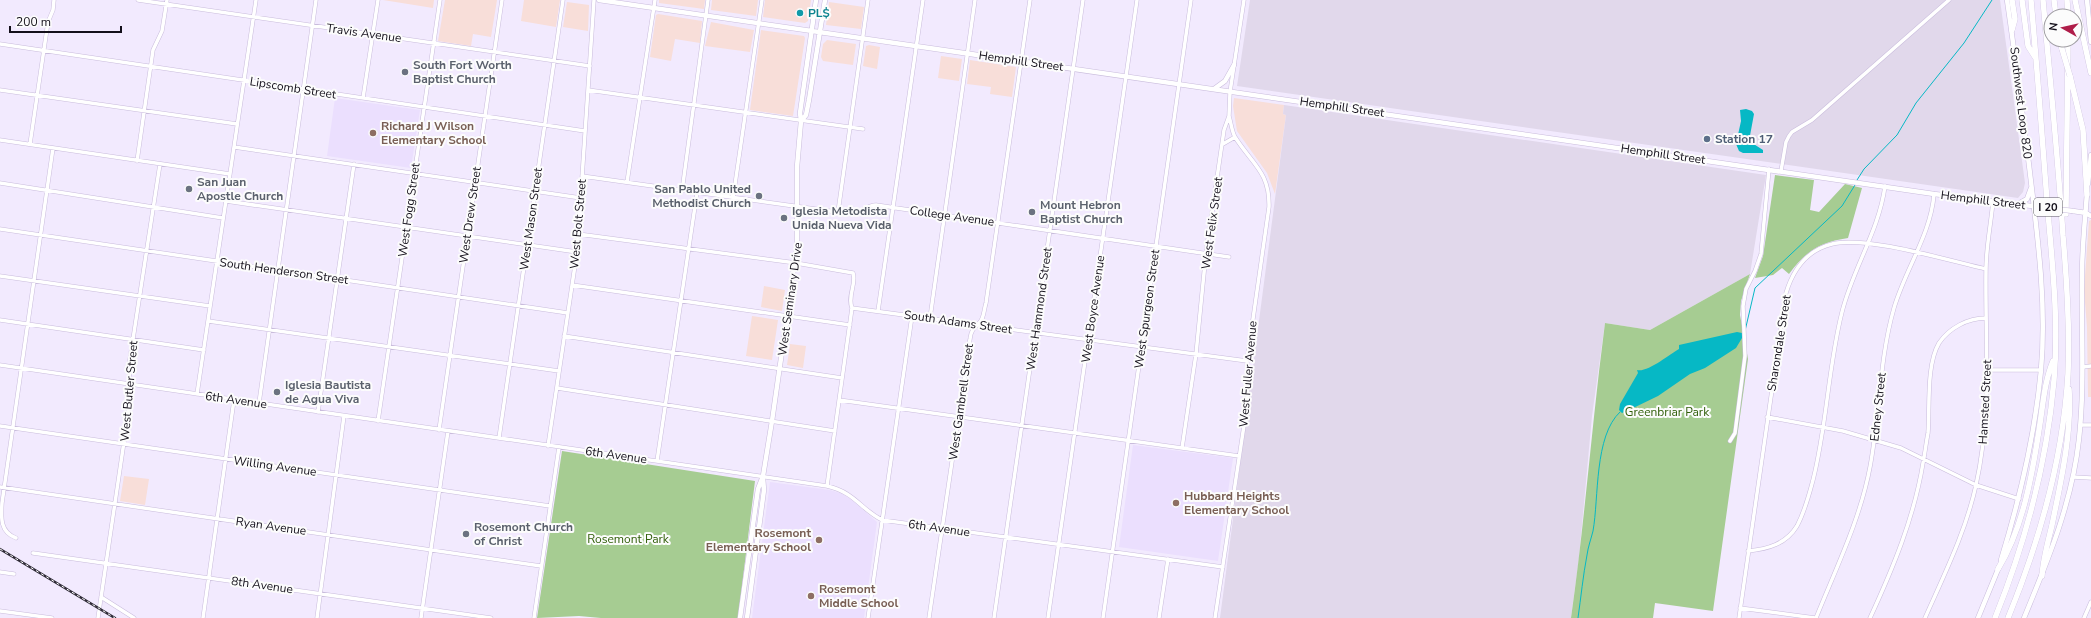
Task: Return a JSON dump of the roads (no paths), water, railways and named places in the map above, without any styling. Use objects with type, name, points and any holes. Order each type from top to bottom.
[{"type":"highway","points":[[2012,0],[2014,19],[2012,30]]},
{"type":"highway","points":[[2022,0],[2028,46],[2036,60]]},
{"type":"highway","name":"I 20","points":[[1996,618],[2020,550],[2037,492],[2048,434],[2056,355],[2054,271],[2031,0]]},
{"type":"highway","name":"I 20","points":[[2008,618],[2034,551],[2049,496],[2061,435],[2068,374],[2068,296],[2043,0]]},
{"type":"highway","points":[[2075,0],[2091,73]]},
{"type":"highway","points":[[2062,48],[2083,130],[2087,195]]},
{"type":"highway","points":[[2063,237],[2067,196],[2068,48]]},
{"type":"highway","points":[[1998,569],[2008,553],[2022,509],[2036,446],[2047,376],[2056,355]]},
{"type":"highway","points":[[2042,576],[2042,564],[2056,505],[2066,441],[2070,402],[2068,374]]},
{"type":"main road","name":"Hemphill Street","points":[[599,0],[1230,92],[1285,98],[1934,194],[2086,213]]},
{"type":"main road","name":"West Seminary Drive","points":[[740,618],[758,489],[763,476],[796,263],[798,207],[797,154],[801,121],[800,113],[816,0]]},
{"type":"main road","name":"West Seminary Drive","points":[[801,121],[806,115],[825,0]]},
{"type":"main road","name":"Southwest Loop 820","points":[[1978,618],[1998,569],[2019,499],[2031,437],[2041,370],[2042,296],[2034,206],[2007,0]]},
{"type":"main road","points":[[2087,0],[2091,42]]},
{"type":"main road","points":[[1214,89],[1225,81],[1234,65]]},
{"type":"main road","points":[[2024,618],[2057,537],[2073,477],[2080,424],[2083,367],[2082,275],[2091,154]]},
{"type":"main road","points":[[2017,204],[2027,199],[2031,186]]},
{"type":"main road","points":[[2087,195],[2091,202]]},
{"type":"main road","points":[[2086,213],[2091,211]]},
{"type":"main road","points":[[2086,213],[2091,216]]},
{"type":"main road","name":"West Seminary Drive","points":[[747,618],[764,490],[763,476]]},
{"type":"main road","points":[[747,562],[754,563]]},
{"type":"street","points":[[30,144],[48,22],[53,10],[54,0]]},
{"type":"street","name":"Travis Avenue","points":[[138,0],[167,2],[253,17],[590,66]]},
{"type":"street","points":[[197,394],[256,0]]},
{"type":"street","points":[[260,403],[316,0]]},
{"type":"street","points":[[363,98],[378,0]]},
{"type":"street","name":"West Fogg Street","points":[[378,421],[440,0]]},
{"type":"street","name":"West Drew Street","points":[[438,430],[502,0]]},
{"type":"street","name":"West Mason Street","points":[[499,438],[562,0]]},
{"type":"street","name":"West Bolt Street","points":[[548,446],[577,252],[594,0]]},
{"type":"street","points":[[628,182],[655,0]]},
{"type":"street","points":[[682,190],[708,0]]},
{"type":"street","points":[[733,198],[762,0]]},
{"type":"street","points":[[838,212],[868,0]]},
{"type":"street","points":[[878,311],[923,0]]},
{"type":"street","points":[[930,318],[975,0]]},
{"type":"street","name":"West Gambrell Street","points":[[929,618],[971,331],[976,324],[980,322],[983,314],[1030,0]]},
{"type":"street","name":"West Hammond Street","points":[[994,618],[1083,0]]},
{"type":"street","name":"West Boyce Avenue","points":[[1048,618],[1137,0]]},
{"type":"street","name":"West Spurgeon Street","points":[[1103,618],[1191,0]]},
{"type":"street","name":"West Felix Street","points":[[1182,448],[1196,354],[1206,253],[1224,130],[1229,116],[1230,92],[1244,0]]},
{"type":"street","points":[[1781,171],[1786,142],[1792,132],[1812,120],[1949,0]]},
{"type":"street","points":[[137,161],[153,50],[162,31],[167,2]]},
{"type":"street","name":"Lipscomb Street","points":[[0,44],[585,131]]},
{"type":"street","points":[[0,90],[237,124]]},
{"type":"street","points":[[588,90],[862,129]]},
{"type":"street","name":"West Fuller Avenue","points":[[1215,618],[1248,395],[1247,361],[1267,225],[1269,192],[1263,174],[1258,165],[1235,137],[1229,116]]},
{"type":"street","points":[[1223,144],[1235,137]]},
{"type":"street","points":[[0,140],[230,174]]},
{"type":"street","points":[[234,147],[581,198]]},
{"type":"street","points":[[16,538],[8,535],[4,530],[1,520],[2,503],[14,428],[26,324],[53,148]]},
{"type":"street","name":"West Butler Street","points":[[98,618],[130,401],[130,365],[133,340],[160,164]]},
{"type":"street","points":[[318,412],[354,164]]},
{"type":"street","points":[[1730,441],[1735,433],[1745,347],[1742,306],[1746,289],[1755,272],[1761,254],[1769,169]]},
{"type":"street","name":"College Avenue","points":[[582,176],[855,214],[869,205],[1229,257]]},
{"type":"street","points":[[0,183],[223,218]]},
{"type":"street","points":[[1748,551],[1761,550],[1776,545],[1787,538],[1797,525],[1807,502],[1817,461],[1842,311],[1856,268],[1882,210],[1885,186]]},
{"type":"street","points":[[657,461],[697,193]]},
{"type":"street","name":"Edney Street","points":[[1815,618],[1858,515],[1870,467],[1880,409],[1880,378],[1894,307],[1926,229],[1934,194]]},
{"type":"street","points":[[226,201],[577,252]]},
{"type":"street","name":"Hamsted Street","points":[[1924,618],[1954,552],[1969,510],[1976,485],[1986,425],[1986,269],[1988,235],[1993,201]]},
{"type":"street","name":"South Henderson Street","points":[[0,229],[568,313]]},
{"type":"street","points":[[578,234],[796,263],[850,271],[854,274],[850,299],[852,308],[850,325],[827,486]]},
{"type":"street","name":"Sharondale Street","points":[[1739,618],[1786,293],[1792,275],[1800,264],[1821,248],[1839,243],[1867,244],[1916,253],[1986,269]]},
{"type":"street","points":[[0,276],[210,306]]},
{"type":"street","points":[[572,286],[681,302],[788,315],[850,325]]},
{"type":"street","name":"South Adams Street","points":[[852,308],[1247,361]]},
{"type":"street","points":[[868,618],[912,316]]},
{"type":"street","points":[[1870,618],[1904,540],[1924,459],[1928,433],[1932,367],[1938,347],[1947,334],[1959,325],[1986,318]]},
{"type":"street","points":[[0,320],[204,350]]},
{"type":"street","points":[[208,321],[389,348],[510,363],[559,371]]},
{"type":"street","points":[[564,336],[842,378]]},
{"type":"street","name":"6th Avenue","points":[[0,365],[827,486],[840,489],[854,497],[874,516],[882,520],[1223,567]]},
{"type":"street","points":[[2083,367],[2091,366]]},
{"type":"street","points":[[1987,370],[2041,370]]},
{"type":"street","points":[[557,388],[835,431]]},
{"type":"street","points":[[203,618],[234,400]]},
{"type":"street","points":[[839,400],[1239,456]]},
{"type":"street","points":[[316,618],[344,416]]},
{"type":"street","points":[[1767,418],[1843,431],[1901,448],[1976,485],[2019,499]]},
{"type":"street","points":[[2080,424],[2091,425]]},
{"type":"street","name":"Willing Avenue","points":[[0,426],[550,506]]},
{"type":"street","points":[[420,618],[448,431]]},
{"type":"street","points":[[534,618],[559,447]]},
{"type":"street","points":[[2073,477],[2091,478]]},
{"type":"street","name":"Ryan Avenue","points":[[0,487],[542,566]]},
{"type":"street","name":"8th Avenue","points":[[33,552],[491,618]]},
{"type":"street","points":[[1159,618],[1168,559]]},
{"type":"street","points":[[0,572],[14,574]]},
{"type":"street","points":[[101,597],[134,618]]},
{"type":"street","points":[[2084,618],[2091,602]]},
{"type":"street","points":[[1740,608],[1815,618]]},
{"type":"street","points":[[0,611],[52,618]]},
{"type":"water","points":[[1746,109],[1752,111],[1754,114],[1749,141],[1763,150],[1763,153],[1743,153],[1739,151],[1736,144],[1741,121],[1740,110]]},
{"type":"water","points":[[1737,332],[1742,333],[1742,338],[1736,348],[1705,368],[1690,374],[1658,396],[1622,413],[1619,410],[1620,404],[1638,373],[1637,370],[1647,369],[1679,349],[1679,345]]},
{"type":"waterway","points":[[1857,180],[1864,169],[1897,135],[1916,103],[1964,43],[1992,0]]},
{"type":"waterway","points":[[1745,331],[1755,288],[1842,206],[1855,185]]},
{"type":"waterway","points":[[1578,618],[1588,549],[1593,531],[1602,451],[1606,436],[1612,423],[1620,412]]},
{"type":"railway","points":[[0,549],[115,618]]},
{"type":"place","name":"PL$","points":[[800,13]]},
{"type":"place","name":"South Fort Worth Baptist Church","points":[[405,72]]},
{"type":"place","name":"Richard J Wilson Elementary School","points":[[373,133]]},
{"type":"place","name":"Station 17","points":[[1707,139]]},
{"type":"place","name":"San Juan Apostle Church","points":[[189,189]]},
{"type":"place","name":"San Pablo United Methodist Church","points":[[759,196]]},
{"type":"place","name":"Mount Hebron Baptist Church","points":[[1032,212]]},
{"type":"place","name":"Iglesia Metodista Unida Nueva Vida","points":[[784,218]]},
{"type":"place","name":"Iglesia Bautista de Agua Viva","points":[[277,392]]},
{"type":"place","name":"Hubbard Heights Elementary School","points":[[1176,503]]},
{"type":"place","name":"Rosemont Church of Christ","points":[[466,534]]},
{"type":"place","name":"Rosemont Elementary School","points":[[819,540]]},
{"type":"place","name":"Rosemont Middle School","points":[[811,596]]},
{"type":"park label","name":"Greenbriar Park","points":[[1667,412]]},
{"type":"park label","name":"Rosemont Park","points":[[628,539]]}]
